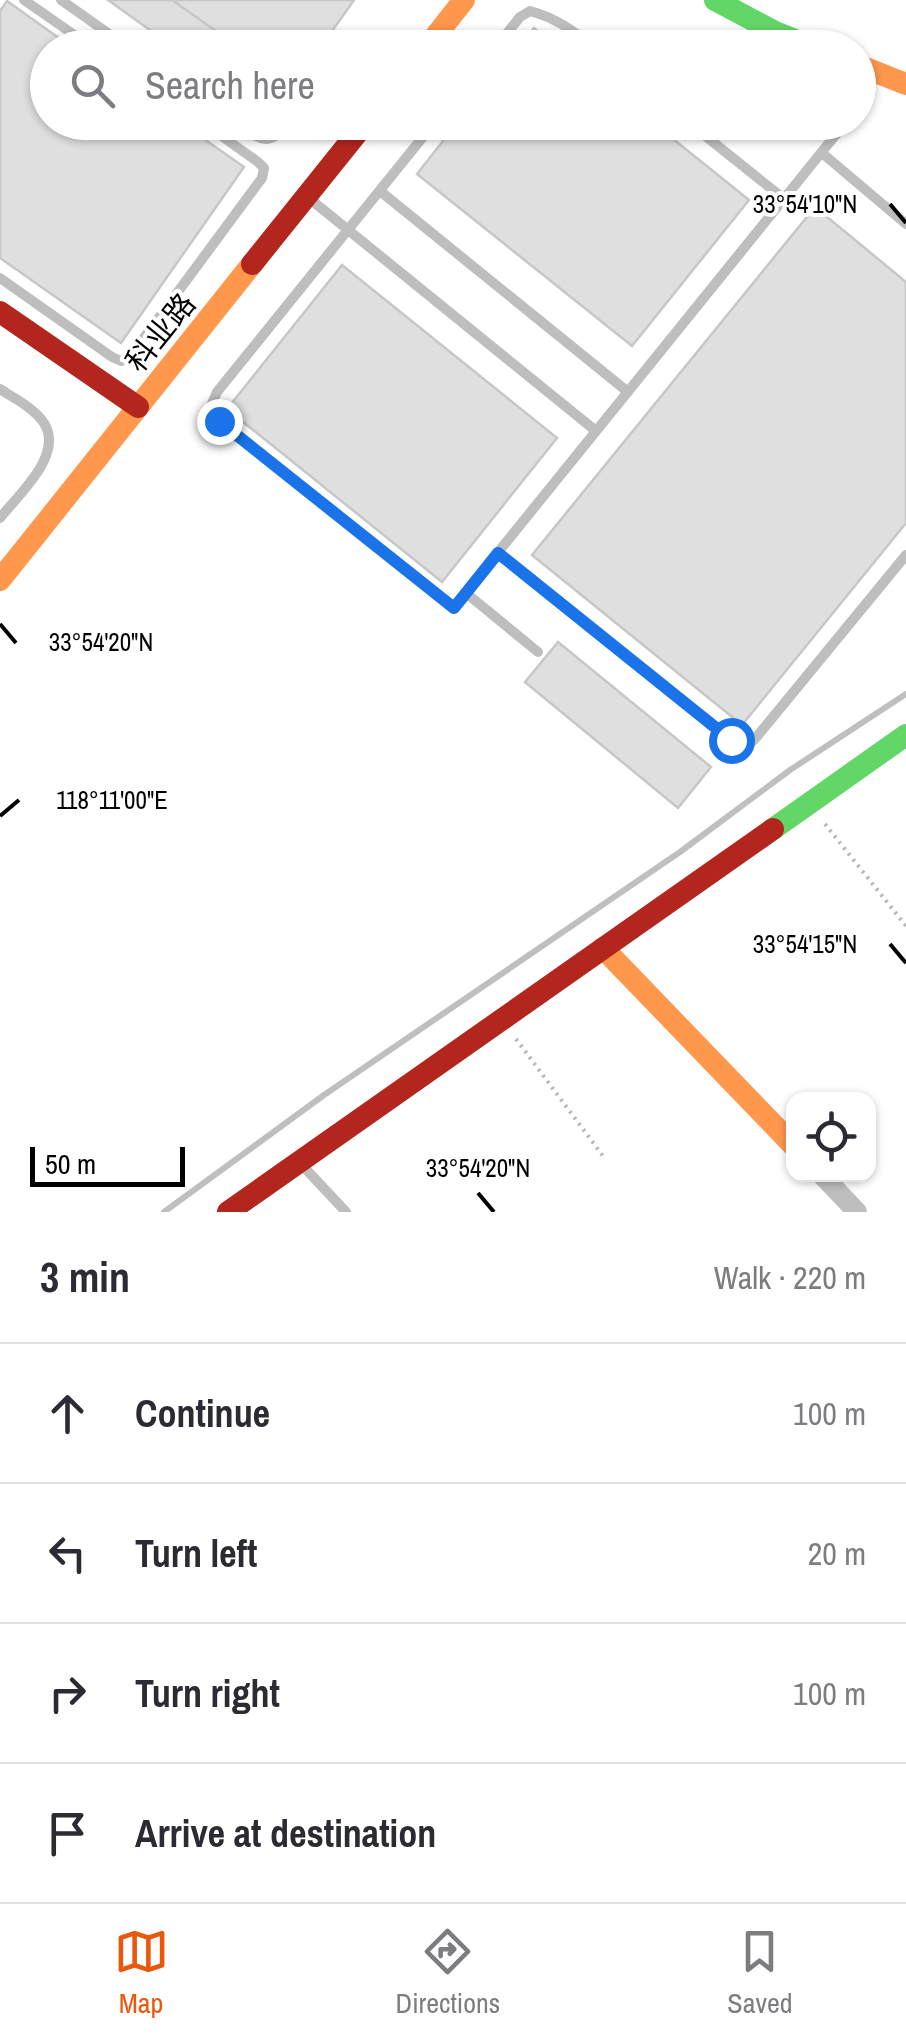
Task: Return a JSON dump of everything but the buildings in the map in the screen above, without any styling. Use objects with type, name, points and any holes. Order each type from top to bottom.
[{"type":"street","points":[[440,30],[464,0]]},
{"type":"street","points":[[715,0],[752,13],[783,30]]},
{"type":"street","points":[[876,72],[906,84]]},
{"type":"street","name":"科业路","points":[[0,580],[352,140]]},
{"type":"street","points":[[0,312],[138,407]]},
{"type":"street","points":[[228,1212],[906,735]]},
{"type":"street","points":[[603,948],[786,1138]]},
{"type":"street","points":[[829,1182],[858,1212]]},
{"type":"lane","points":[[24,0],[67,30]]},
{"type":"lane","points":[[61,0],[104,30]]},
{"type":"lane","points":[[510,30],[530,11],[573,30]]},
{"type":"lane","points":[[0,278],[112,357],[121,361],[129,358],[262,178],[264,168],[227,140]]},
{"type":"lane","points":[[420,140],[217,392],[211,406],[219,421],[454,608],[832,140]]},
{"type":"lane","points":[[710,140],[784,200]]},
{"type":"lane","points":[[822,154],[906,224]]},
{"type":"lane","points":[[380,190],[628,392]]},
{"type":"lane","points":[[306,197],[596,432]]},
{"type":"lane","points":[[0,389],[35,413],[51,439],[48,456],[0,518]]},
{"type":"lane","points":[[498,553],[743,747],[754,740],[906,555]]},
{"type":"lane","points":[[466,593],[538,652]]},
{"type":"lane","points":[[299,1162],[346,1212]]},
{"type":"path","points":[[808,804],[906,926]]},
{"type":"path","points":[[502,1020],[603,1156]]},
{"type":"waterway","points":[[164,1212],[324,1095],[680,852],[790,770],[906,694]]},
{"type":"traffic: fast","points":[[715,0],[771,30]]},
{"type":"traffic: fast","points":[[773,829],[906,735]]},
{"type":"traffic: slow","points":[[440,30],[464,0]]},
{"type":"traffic: slow","points":[[876,72],[906,84]]},
{"type":"traffic: slow","points":[[0,580],[252,264]]},
{"type":"traffic: slow","points":[[603,948],[786,1138]]},
{"type":"traffic: jam","points":[[252,264],[352,140]]},
{"type":"traffic: jam","points":[[0,312],[138,407]]},
{"type":"traffic: jam","points":[[228,1212],[773,829]]},
{"type":"route","points":[[219,421],[454,608],[498,553],[731,740]]}]
